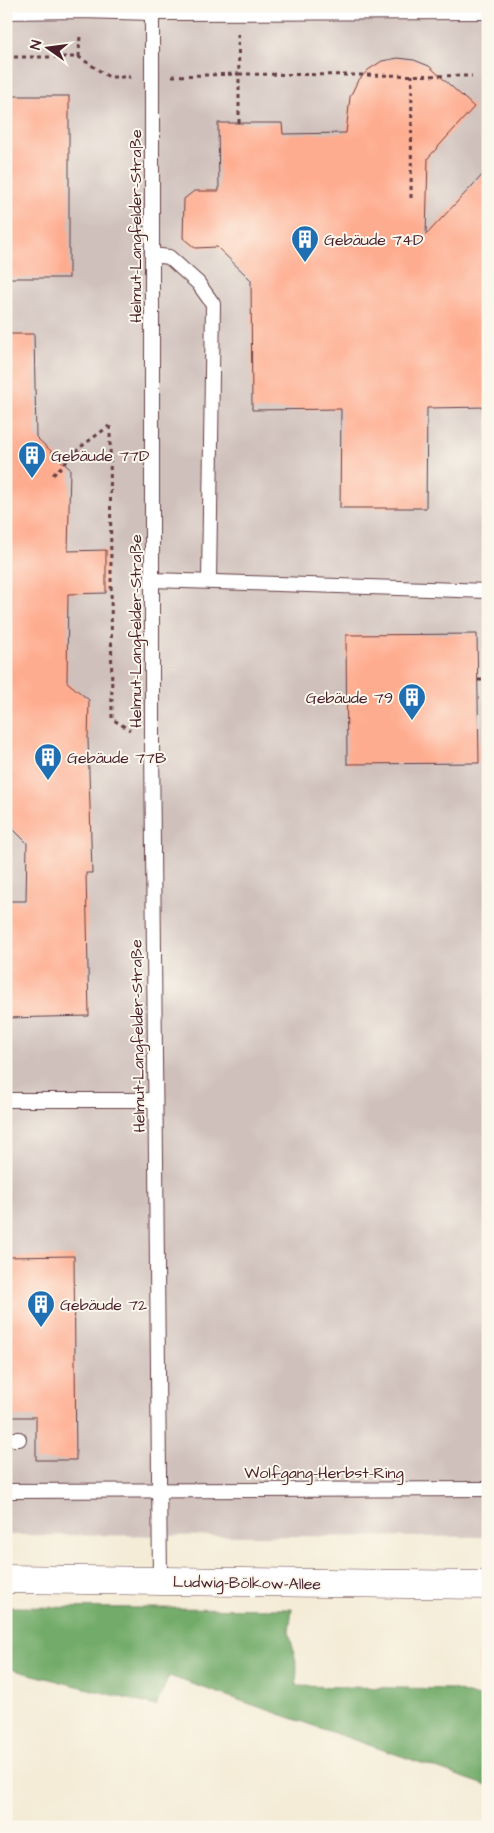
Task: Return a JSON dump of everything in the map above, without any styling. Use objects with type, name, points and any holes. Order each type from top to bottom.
[{"type":"street","name":"Ludwig-Bölkow-Allee","points":[[6,1579],[488,1584]]},
{"type":"lane","points":[[6,12],[202,9],[238,12],[488,12]]},
{"type":"lane","name":"Helmut-Langfelder-Straße","points":[[144,10],[152,255],[152,744],[160,1580]]},
{"type":"lane","points":[[152,255],[169,257],[198,283],[213,304],[209,581]]},
{"type":"lane","points":[[153,580],[488,591]]},
{"type":"lane","points":[[6,1100],[155,1100]]},
{"type":"lane","name":"Wolfgang-Herbst-Ring","points":[[6,1491],[488,1490]]},
{"type":"path","points":[[238,12],[239,74],[472,76]]},
{"type":"path","points":[[411,198],[412,75]]},
{"type":"path","points":[[53,475],[82,446],[110,426],[112,719],[152,744]]},
{"type":"path","points":[[478,680],[488,680]]},
{"type":"path","points":[[488,1611],[486,1650],[488,1653]]},
{"type":"shaded area","points":[[6,6],[488,6],[488,1537],[6,1535]]},
{"type":"shaded area","points":[[478,1650],[488,1650],[488,1728],[478,1672]]},
{"type":"green space","points":[[6,1607],[292,1609],[289,1631],[297,1666],[296,1686],[453,1689],[484,1699],[488,1731],[486,1764],[488,1765],[488,1786],[169,1676],[156,1706],[6,1668]]},
{"type":"building","points":[[398,58],[414,60],[429,66],[474,107],[428,158],[426,235],[488,169],[488,407],[427,408],[426,508],[340,508],[341,409],[252,410],[251,280],[217,247],[195,248],[183,238],[184,199],[194,191],[219,191],[218,123],[282,123],[283,134],[346,133],[350,97],[357,82],[368,70],[382,61]]},
{"type":"building","points":[[6,96],[69,96],[69,278],[6,278]]},
{"type":"building","points":[[6,334],[34,334],[36,437],[70,469],[68,551],[106,550],[106,593],[68,594],[67,682],[89,700],[88,739],[92,873],[86,873],[89,1016],[6,1018],[6,901],[26,901],[27,843],[6,822]]},
{"type":"building","name":"Gebäude 79","points":[[477,634],[479,763],[347,764],[346,635]]},
{"type":"building","name":"Gebäude 72","points":[[74,1256],[76,1460],[36,1460],[36,1417],[6,1417],[6,1257]]},
{"type":"place","name":"Gebäude 74D","points":[[305,263]]},
{"type":"place","name":"Gebäude 77D","points":[[32,479]]},
{"type":"place","name":"Gebäude 79","points":[[412,721]]},
{"type":"place","name":"Gebäude 77B","points":[[48,781]]},
{"type":"place","name":"Gebäude 72","points":[[41,1328]]}]
